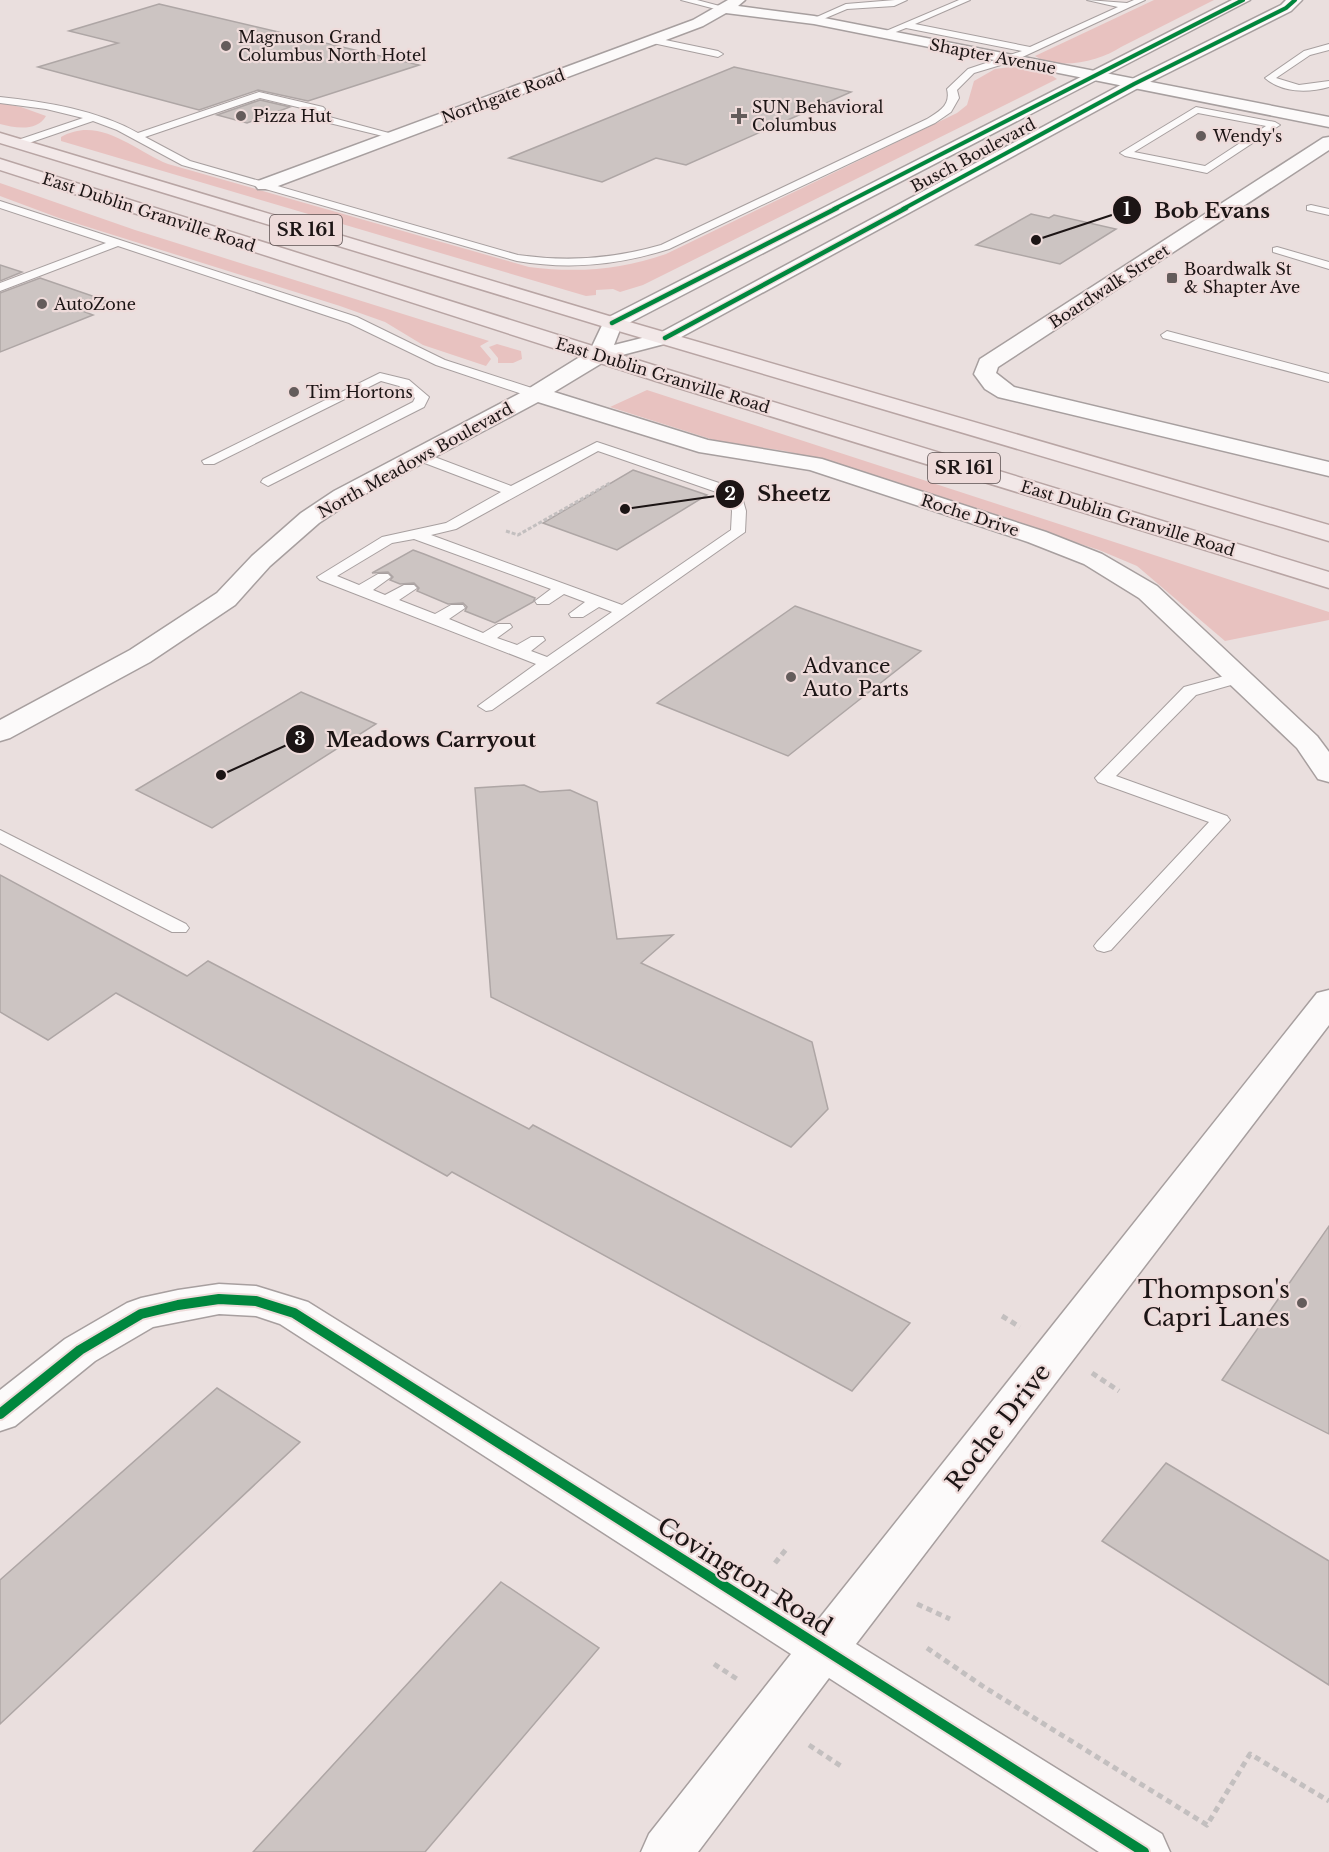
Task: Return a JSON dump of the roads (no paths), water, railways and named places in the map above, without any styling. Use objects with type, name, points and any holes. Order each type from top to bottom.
[{"type":"main road","name":"East Dublin Granville Road","points":[[0,138],[612,323],[1329,532]]},
{"type":"main road","name":"East Dublin Granville Road","points":[[0,164],[599,355],[1329,580]]},
{"type":"street","name":"Busch Boulevard","points":[[612,323],[1243,0]]},
{"type":"street","name":"Busch Boulevard","points":[[599,355],[665,338],[1134,84],[1286,8],[1296,0]]},
{"type":"street","name":"Shapter Avenue","points":[[732,4],[1329,122]]},
{"type":"street","name":"Northgate Road","points":[[264,185],[698,23],[732,4]]},
{"type":"street","name":"Boardwalk Street","points":[[1329,142],[988,364],[985,374],[993,384],[1006,392],[1329,469]]},
{"type":"street","points":[[599,355],[612,323]]},
{"type":"street","name":"North Meadows Boulevard","points":[[0,732],[140,656],[226,599],[261,561],[310,518],[363,484],[536,394],[599,355]]},
{"type":"street","name":"Roche Drive","points":[[536,394],[707,447],[813,464],[1064,547],[1093,559],[1148,592],[1307,742],[1329,773]]},
{"type":"street","name":"Roche Drive","points":[[667,1852],[1329,1001]]},
{"type":"street","name":"Covington Road","points":[[0,1414],[80,1350],[141,1314],[178,1305],[219,1299],[256,1301],[294,1313],[1144,1852]]},
{"type":"lane","points":[[685,0],[732,4]]},
{"type":"lane","points":[[814,20],[843,4],[894,3],[903,0]]},
{"type":"lane","points":[[883,34],[966,0]]},
{"type":"lane","points":[[1091,0],[1127,6]]},
{"type":"lane","points":[[0,100],[57,109],[93,118],[137,137],[170,158],[517,258],[551,264],[589,264],[628,259],[664,247],[931,121],[948,110],[954,98],[952,89],[971,71],[1011,59],[1142,0]]},
{"type":"lane","points":[[904,25],[1032,50]]},
{"type":"lane","points":[[651,40],[718,54]]},
{"type":"lane","points":[[1329,47],[1323,46],[1307,54],[1270,78],[1277,83],[1311,89],[1329,84]]},
{"type":"lane","points":[[137,137],[259,95],[320,109],[316,117],[394,136]]},
{"type":"lane","points":[[1196,110],[1275,125],[1207,170],[1125,153],[1196,110]]},
{"type":"lane","points":[[19,143],[93,118]]},
{"type":"lane","name":"East Dublin Granville Road","points":[[0,204],[361,322],[428,357],[536,394]]},
{"type":"lane","points":[[1311,208],[1329,212]]},
{"type":"lane","points":[[0,287],[116,243]]},
{"type":"lane","points":[[1277,250],[1329,266]]},
{"type":"lane","points":[[1167,335],[1329,378]]},
{"type":"lane","points":[[208,461],[380,377],[404,384],[422,397],[418,404],[268,482]]},
{"type":"lane","points":[[486,706],[738,532],[739,511],[735,493],[597,446],[451,526],[387,540],[325,577],[548,663]]},
{"type":"lane","points":[[419,456],[512,491]]},
{"type":"lane","points":[[413,533],[624,611]]},
{"type":"lane","points":[[424,554],[443,544]]},
{"type":"lane","points":[[449,564],[466,553]]},
{"type":"lane","points":[[497,583],[517,572]]},
{"type":"lane","points":[[360,591],[383,577]]},
{"type":"lane","points":[[386,601],[409,588]]},
{"type":"lane","points":[[543,601],[563,588]]},
{"type":"lane","points":[[577,615],[597,601]]},
{"type":"lane","points":[[436,620],[457,608]]},
{"type":"lane","points":[[484,639],[504,627]]},
{"type":"lane","points":[[518,652],[537,640]]},
{"type":"lane","points":[[1104,946],[1221,820],[1104,778],[1190,691],[1239,677]]},
{"type":"lane","points":[[0,836],[179,928]]},
{"type":"place","name":"Magnuson Grand Columbus North Hotel","points":[[226,46]]},
{"type":"place","name":"Pizza Hut","points":[[241,116]]},
{"type":"place","name":"SUN Behavioral Columbus","points":[[739,116]]},
{"type":"place","name":"Wendy's","points":[[1201,136]]},
{"type":"place","name":"Bob Evans","points":[[1036,240]]},
{"type":"place","name":"Boardwalk St & Shapter Ave","points":[[1172,278]]},
{"type":"place","name":"AutoZone","points":[[42,304]]},
{"type":"place","name":"Tim Hortons","points":[[294,392]]},
{"type":"place","name":"Sheetz","points":[[625,509]]},
{"type":"place","name":"Advance Auto Parts","points":[[791,677]]},
{"type":"place","name":"Meadows Carryout","points":[[221,775]]},
{"type":"place","name":"Thompson's Capri Lanes","points":[[1302,1303]]}]
